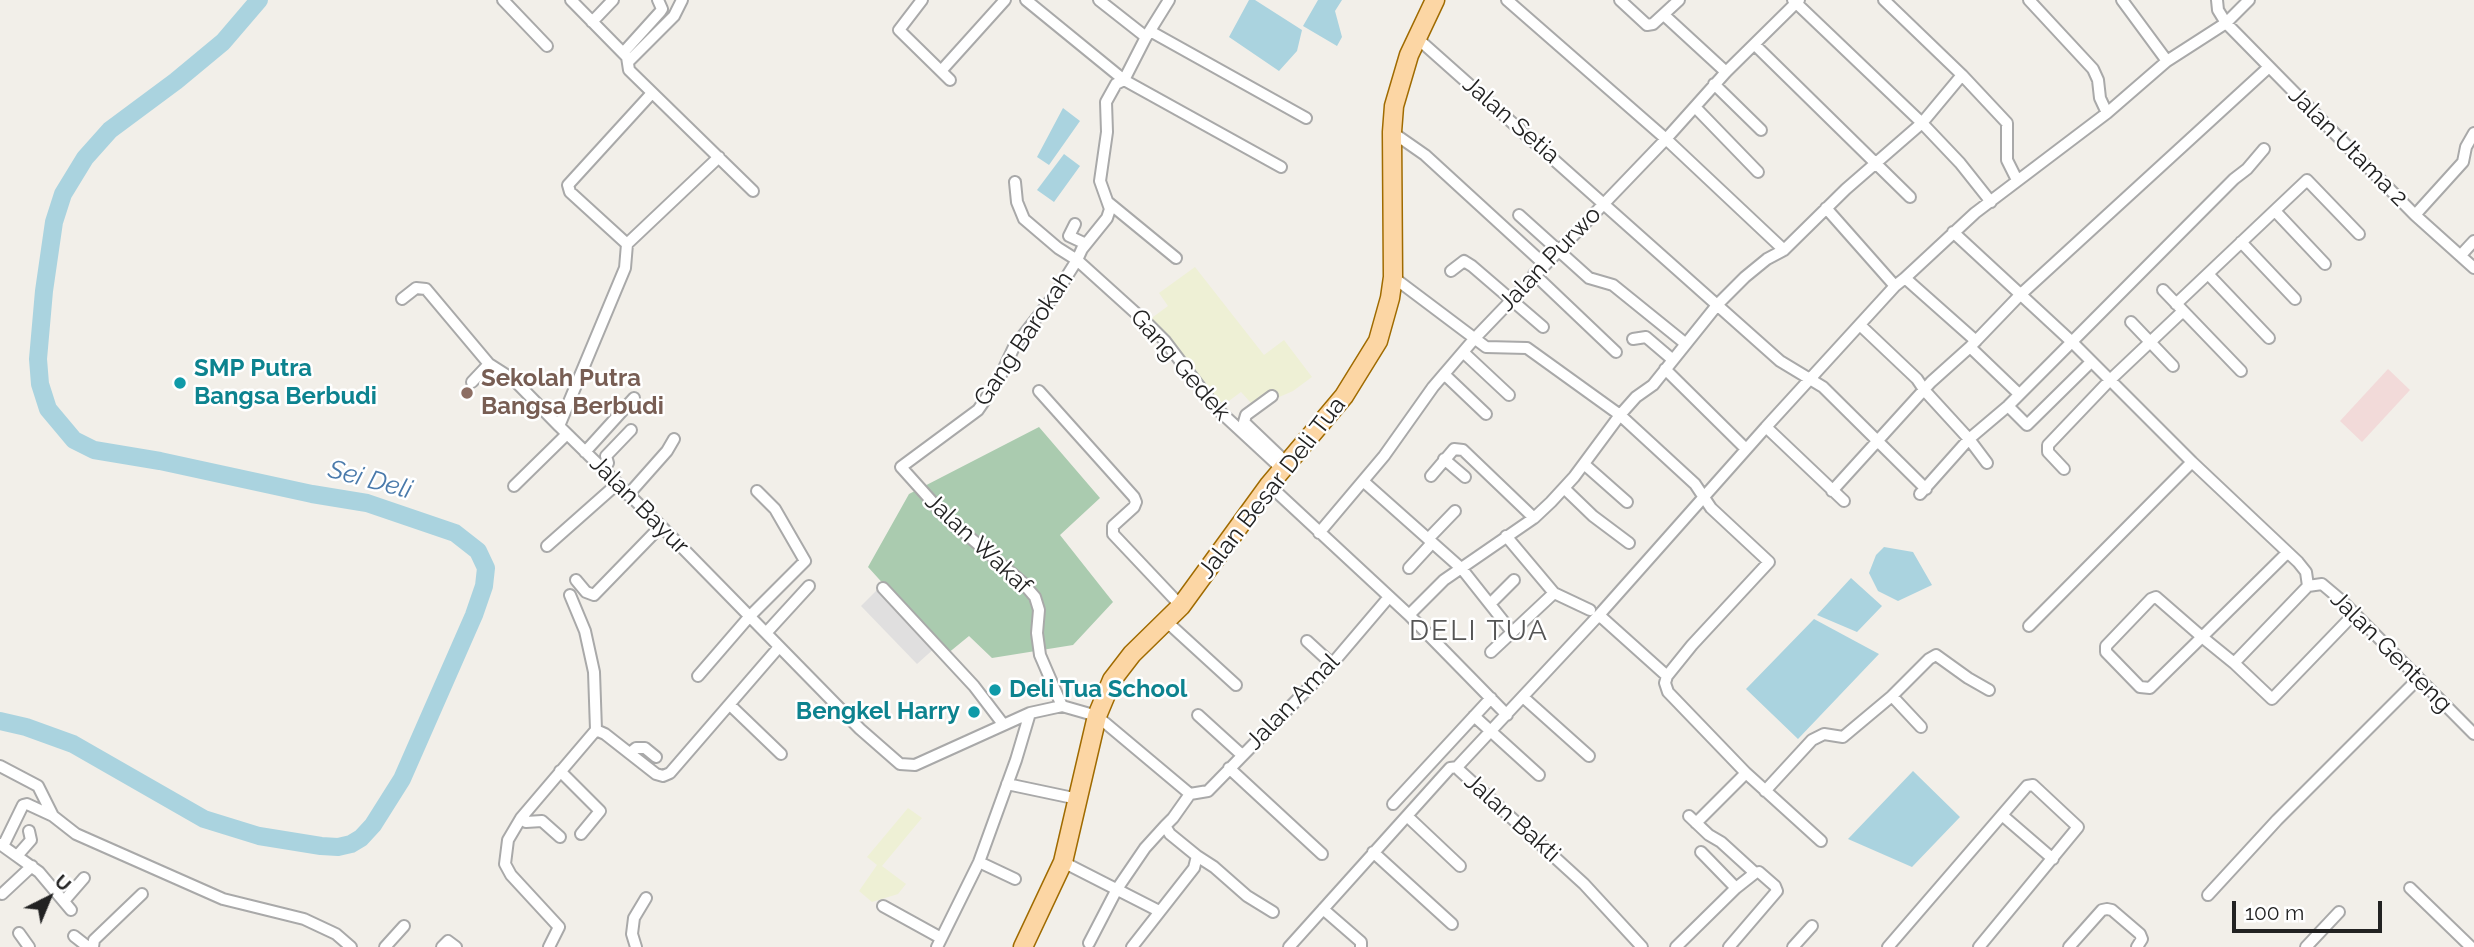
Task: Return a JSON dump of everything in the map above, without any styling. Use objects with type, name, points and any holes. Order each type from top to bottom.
[{"type":"main road","name":"Jalan Besar Deli Tua","points":[[1023,947],[1063,862],[1097,716],[1112,680],[1181,606],[1269,485],[1344,396],[1378,341],[1391,298],[1393,277],[1394,106],[1417,38],[1435,0]]},
{"type":"street","points":[[503,0],[547,46]]},
{"type":"street","points":[[571,0],[626,57],[629,70],[754,191]]},
{"type":"street","points":[[592,22],[613,0]]},
{"type":"street","points":[[626,57],[662,9],[658,0]]},
{"type":"street","points":[[626,57],[674,16],[682,0]]},
{"type":"street","points":[[922,0],[899,30],[950,80]]},
{"type":"street","points":[[941,71],[1005,0]]},
{"type":"street","points":[[1026,0],[1124,80],[1281,167]]},
{"type":"street","points":[[1099,0],[1148,34],[1306,118]]},
{"type":"street","points":[[1169,0],[1124,80],[1116,84],[1106,102],[1107,132],[1100,181],[1109,203],[1175,258]]},
{"type":"street","points":[[1507,0],[1666,139],[1784,250]]},
{"type":"street","points":[[1620,0],[1647,25],[1653,24],[1679,0]]},
{"type":"street","points":[[1884,0],[1962,75],[2007,123],[2007,160],[2017,180]]},
{"type":"street","points":[[2029,0],[2093,69],[2098,80],[2100,98],[2107,113]]},
{"type":"street","points":[[2122,0],[2167,61]]},
{"type":"street","points":[[2217,0],[2218,10],[2226,23]]},
{"type":"street","name":"Jalan Bakti","points":[[1642,947],[1584,884],[1454,768],[1507,715],[1595,612],[1895,286],[1953,232],[2017,180],[2107,113],[2167,61],[2226,23],[2249,0]]},
{"type":"street","points":[[1796,1],[1922,123],[1960,163],[1991,202]]},
{"type":"street","name":"Jalan Purwo","points":[[1319,533],[1384,456],[1444,374],[1475,338],[1666,139],[1714,84],[1796,1]]},
{"type":"street","points":[[1664,15],[1726,72]]},
{"type":"street","name":"Jalan Utama 2","points":[[2226,23],[2415,215],[2474,268]]},
{"type":"street","name":"Jalan Setia","points":[[1417,38],[1780,360],[1823,387],[1923,491],[1969,439]]},
{"type":"street","points":[[1755,45],[1910,197]]},
{"type":"street","points":[[1832,491],[1931,382],[1973,344],[2020,295],[2269,67]]},
{"type":"street","points":[[1409,615],[1444,580],[1534,517],[1564,489],[1620,415],[1636,397],[1653,386],[1718,304],[1767,259],[1784,250],[1826,208],[1922,123],[1962,75]]},
{"type":"street","points":[[1714,84],[1761,130]]},
{"type":"street","points":[[627,244],[570,192],[568,185],[652,93]]},
{"type":"street","points":[[1695,107],[1758,172]]},
{"type":"street","points":[[1392,132],[1425,155],[1544,264]]},
{"type":"street","points":[[2415,215],[2463,162],[2466,147],[2474,133]]},
{"type":"street","points":[[1969,439],[2008,406],[2234,179],[2248,169],[2264,149]]},
{"type":"street","points":[[514,486],[563,430],[625,268],[627,244],[719,157]]},
{"type":"street","points":[[2064,469],[2048,452],[2048,445],[2150,342],[2208,274],[2307,180],[2359,234]]},
{"type":"street","name":"Gang Gedek","points":[[1015,182],[1017,202],[1024,219],[1058,248],[1077,260],[1149,324],[1171,348],[1215,407],[1285,466]]},
{"type":"street","points":[[1077,260],[1107,218],[1109,203]]},
{"type":"street","points":[[1826,208],[1895,286]]},
{"type":"street","points":[[2275,211],[2325,264]]},
{"type":"street","points":[[1519,215],[1592,280],[1613,285],[1686,344]]},
{"type":"street","points":[[1075,224],[1069,236],[1086,244]]},
{"type":"street","name":"Jalan Genteng","points":[[1953,232],[2072,342],[2192,463],[2304,568],[2308,576],[2308,586],[2325,586],[2474,734]]},
{"type":"street","points":[[2461,255],[2474,241]]},
{"type":"street","points":[[2241,242],[2295,299]]},
{"type":"street","name":"Gang Barokah","points":[[901,467],[978,410],[998,381],[1014,347],[1057,292],[1077,260]]},
{"type":"street","points":[[1451,271],[1464,261],[1486,276],[1543,327]]},
{"type":"street","points":[[1534,274],[1616,352]]},
{"type":"street","points":[[2208,274],[2269,338]]},
{"type":"street","points":[[1393,277],[1490,349],[1520,346],[1527,348],[1620,415],[1695,484],[1711,508],[1769,562],[1692,645],[1667,676],[1665,683],[1668,692],[1746,773],[1821,841]]},
{"type":"street","points":[[1905,278],[1973,344],[2019,394]]},
{"type":"street","name":"Jalan Bayur","points":[[402,299],[416,288],[426,289],[489,364],[513,380],[860,729],[900,764],[915,765],[1030,713],[1062,706],[1097,716]]},
{"type":"street","points":[[2163,290],[2241,372]]},
{"type":"street","points":[[2131,322],[2173,366]]},
{"type":"street","points":[[1860,325],[1905,367],[1987,463]]},
{"type":"street","points":[[1633,338],[1646,337],[1745,448]]},
{"type":"street","points":[[1463,352],[1509,395]]},
{"type":"street","points":[[2008,406],[2027,425],[2091,362]]},
{"type":"street","points":[[472,382],[489,364]]},
{"type":"street","points":[[1444,374],[1486,414]]},
{"type":"street","points":[[1039,391],[1134,496],[1134,507],[1113,526],[1113,534],[1181,606]]},
{"type":"street","points":[[1272,396],[1246,415],[1244,422],[1285,466]]},
{"type":"street","points":[[585,452],[634,398]]},
{"type":"street","points":[[1766,427],[1844,501]]},
{"type":"street","points":[[603,470],[608,463],[606,456],[631,430]]},
{"type":"street","points":[[628,495],[667,451],[674,439]]},
{"type":"street","points":[[1431,476],[1454,449],[1464,450],[1534,517]]},
{"type":"street","points":[[1444,459],[1465,477]]},
{"type":"street","points":[[2029,626],[2192,463]]},
{"type":"street","points":[[1584,464],[1627,502]]},
{"type":"street","name":"Jalan Wakaf","points":[[901,467],[945,516],[1022,582],[1035,597],[1040,610],[1037,633],[1040,655],[1062,706]]},
{"type":"street","points":[[1363,481],[1462,569],[1512,632]]},
{"type":"street","points":[[547,546],[617,484]]},
{"type":"street","points":[[1269,485],[1409,615],[1507,715]]},
{"type":"street","points":[[1564,489],[1593,516],[1629,543]]},
{"type":"street","points":[[698,676],[749,617],[805,559],[775,509],[757,491]]},
{"type":"street","points":[[1409,568],[1455,512]]},
{"type":"street","points":[[576,580],[586,592],[594,595],[661,526]]},
{"type":"street","points":[[1506,536],[1553,593],[1595,612],[1667,676]]},
{"type":"street","points":[[2287,554],[2202,636],[2150,688],[2140,687],[2105,649],[2154,597],[2170,607],[2202,636],[2234,663],[2273,699],[2354,614]]},
{"type":"street","points":[[1490,604],[1514,580]]},
{"type":"street","points":[[766,633],[809,586]]},
{"type":"street","points":[[2234,663],[2308,586]]},
{"type":"street","points":[[883,588],[974,686],[1003,724]]},
{"type":"street","points":[[1491,652],[1553,593]]},
{"type":"street","points":[[549,947],[559,927],[511,875],[505,864],[508,840],[521,818],[596,730],[592,662],[585,631],[570,595]]},
{"type":"street","name":"Jalan Amal","points":[[1190,794],[1208,791],[1332,664],[1389,597]]},
{"type":"street","points":[[1166,621],[1236,685]]},
{"type":"street","points":[[1307,641],[1332,664]]},
{"type":"street","points":[[596,730],[656,774],[666,775],[779,647]]},
{"type":"street","points":[[1765,791],[1812,740],[1824,734],[1843,737],[1892,696],[1928,659],[1936,655],[1989,690]]},
{"type":"street","points":[[2208,895],[2277,820],[2418,679]]},
{"type":"street","points":[[1892,696],[1921,727]]},
{"type":"street","points":[[1523,697],[1589,756]]},
{"type":"street","points":[[1393,804],[1491,698]]},
{"type":"street","points":[[730,705],[781,754]]},
{"type":"street","points":[[883,906],[939,943],[979,862],[1030,713]]},
{"type":"street","points":[[1198,715],[1242,755]]},
{"type":"street","points":[[1088,943],[1117,889],[1145,848],[1173,818],[1190,794],[1097,716]]},
{"type":"street","points":[[1474,716],[1539,775]]},
{"type":"street","points":[[630,753],[636,748],[645,748],[656,757]]},
{"type":"street","points":[[1289,947],[1454,768],[1437,756]]},
{"type":"street","points":[[0,766],[38,786],[53,816]]},
{"type":"street","points":[[1229,768],[1322,854]]},
{"type":"street","points":[[560,771],[600,811],[581,834]]},
{"type":"street","points":[[1730,947],[1777,891],[1764,874],[1755,873],[1693,820],[1746,773]]},
{"type":"street","points":[[1007,784],[1078,799]]},
{"type":"street","points":[[1888,947],[2026,786],[2033,785],[2078,827],[1979,947]]},
{"type":"street","points":[[84,878],[68,905],[51,883],[1,845],[23,805],[27,804],[53,816],[76,834],[166,875],[223,899],[304,919],[336,934],[351,947]]},
{"type":"street","points":[[2002,815],[2053,859]]},
{"type":"street","points":[[1407,816],[1460,866]]},
{"type":"street","points":[[521,818],[526,822],[542,821],[560,837]]},
{"type":"street","points":[[1165,826],[1170,834],[1247,896],[1273,912]]},
{"type":"street","points":[[17,856],[31,840],[29,831]]},
{"type":"street","points":[[1374,852],[1452,924]]},
{"type":"street","points":[[1701,852],[1736,888]]},
{"type":"street","points":[[1132,947],[1189,876],[1198,856]]},
{"type":"street","points":[[979,862],[1015,879]]},
{"type":"street","points":[[1063,862],[1159,911]]},
{"type":"street","points":[[2,894],[32,866]]},
{"type":"street","points":[[1676,947],[1755,873]]},
{"type":"street","points":[[2410,888],[2472,946]]},
{"type":"street","points":[[93,947],[94,940],[142,894]]},
{"type":"street","points":[[636,947],[632,934],[634,918],[646,898]]},
{"type":"street","points":[[1323,909],[1361,942],[1361,947]]},
{"type":"street","points":[[2069,947],[2102,910],[2107,909],[2112,910],[2140,934],[2142,939],[2137,947]]},
{"type":"street","points":[[2306,947],[2339,912]]},
{"type":"street","points":[[385,947],[404,926]]},
{"type":"street","points":[[1793,947],[1812,926]]},
{"type":"street","points":[[19,933],[29,947]]},
{"type":"street","points":[[74,936],[88,947]]},
{"type":"street","points":[[442,947],[448,941],[456,947]]},
{"type":"shaded area","points":[[2388,369],[2410,390],[2362,442],[2340,421]]},
{"type":"shaded area","points":[[880,587],[937,646],[917,664],[861,606]]},
{"type":"green space","points":[[1195,267],[1264,355],[1284,340],[1312,377],[1293,391],[1263,404],[1251,403],[1241,392],[1222,406],[1149,320],[1168,306],[1159,293]]},
{"type":"green space","points":[[1039,427],[1100,498],[1060,535],[1113,602],[1073,645],[992,658],[969,636],[947,654],[868,567],[909,494]]},
{"type":"green space","points":[[908,808],[922,818],[882,866],[906,884],[898,894],[872,902],[859,891],[877,865],[867,857]]},
{"type":"water","points":[[1249,0],[1255,0],[1302,30],[1297,51],[1279,71],[1229,37]]},
{"type":"water","points":[[1318,0],[1342,0],[1335,11],[1342,37],[1337,46],[1303,26]]},
{"type":"water","points":[[1063,108],[1080,121],[1049,165],[1037,157]]},
{"type":"water","points":[[1064,154],[1080,166],[1054,202],[1037,190]]},
{"type":"water","points":[[1884,547],[1913,552],[1932,585],[1898,601],[1878,591],[1869,573],[1876,555]]},
{"type":"water","points":[[1851,578],[1882,606],[1857,632],[1817,615]]},
{"type":"water","points":[[1814,619],[1879,654],[1798,739],[1746,689]]},
{"type":"water","points":[[1913,771],[1960,817],[1912,867],[1848,839]]},
{"type":"waterway","name":"Sei Deli","points":[[0,721],[73,744],[204,819],[259,836],[338,847],[361,838],[373,825],[402,779],[474,615],[484,586],[486,568],[478,551],[455,533],[367,503],[94,450],[74,440],[48,409],[40,384],[38,359],[54,222],[63,194],[85,158],[110,130],[223,42],[259,0]]},
{"type":"place","name":"SMP Putra Bangsa Berbudi","points":[[180,383]]},
{"type":"place","name":"Sekolah Putra Bangsa Berbudi","points":[[467,393]]},
{"type":"place","name":"Deli Tua School","points":[[995,690]]},
{"type":"place","name":"Bengkel Harry","points":[[974,712]]},
{"type":"district","name":"DELI TUA","points":[[1479,632]]}]
